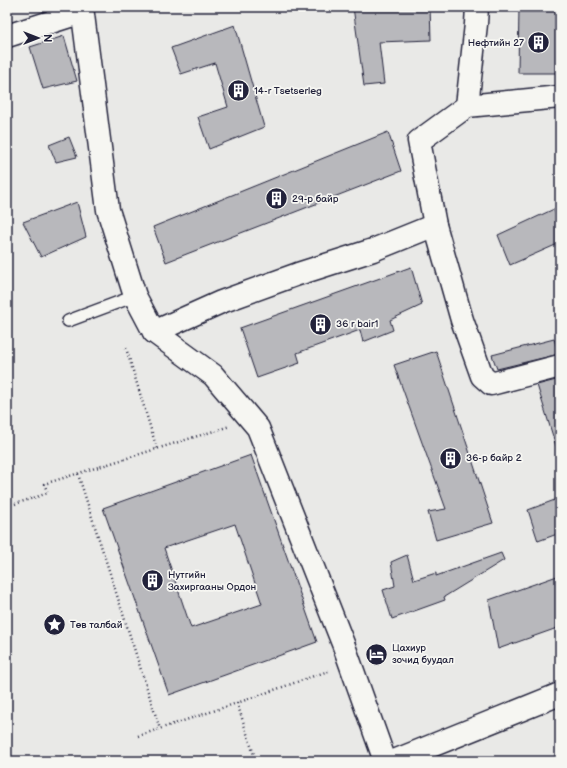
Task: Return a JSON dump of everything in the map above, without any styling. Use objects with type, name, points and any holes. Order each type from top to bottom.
[{"type":"street","points":[[467,106],[476,24],[476,7]]},
{"type":"street","points":[[7,36],[82,10],[108,210],[136,296],[154,332],[213,375],[258,428],[350,663],[385,761]]},
{"type":"street","points":[[560,97],[467,106],[419,141],[435,225],[462,320],[482,376],[491,384],[560,366]]},
{"type":"street","points":[[154,332],[221,302],[298,274],[373,250],[435,225]]},
{"type":"street","points":[[394,761],[559,695]]},
{"type":"lane","points":[[68,321],[136,296]]},
{"type":"path","points":[[126,348],[157,449]]},
{"type":"path","points":[[15,504],[48,493],[44,484],[251,420]]},
{"type":"path","points":[[78,474],[160,728]]},
{"type":"path","points":[[138,736],[350,663]]},
{"type":"path","points":[[237,703],[256,761]]},
{"type":"building","points":[[353,7],[430,7],[431,40],[379,42],[384,84],[364,86]]},
{"type":"building","name":"Нефтийн 27","points":[[519,7],[560,7],[559,73],[518,73]]},
{"type":"building","name":"14-r Tsetserleg","points":[[235,25],[264,127],[209,149],[198,117],[228,107],[215,63],[181,74],[171,48]]},
{"type":"building","points":[[64,36],[77,81],[43,89],[30,47]]},
{"type":"building","name":"29-р байр","points":[[388,132],[401,171],[166,262],[153,227]]},
{"type":"building","points":[[69,137],[77,157],[56,162],[49,145]]},
{"type":"building","points":[[77,202],[86,237],[41,257],[23,222]]},
{"type":"building","points":[[554,209],[560,228],[560,243],[510,265],[498,235]]},
{"type":"building","name":"36 r bair1","points":[[411,267],[422,305],[390,320],[393,330],[363,342],[360,330],[297,353],[300,363],[257,378],[240,328]]},
{"type":"building","points":[[554,339],[559,354],[497,369],[492,355]]},
{"type":"building","name":"36-р байр 2","points":[[436,351],[493,523],[436,540],[428,512],[446,509],[394,365]]},
{"type":"building","points":[[560,379],[560,446],[556,446],[537,385]]},
{"type":"building","name":"Нутгийн Захиргааны Ордон","points":[[251,455],[317,642],[169,695],[103,508]],"holes":[[[235,524],[262,604],[191,628],[164,548]]]},
{"type":"building","points":[[560,498],[560,533],[538,541],[528,510]]},
{"type":"building","points":[[501,553],[504,560],[444,597],[445,600],[392,619],[383,590],[395,586],[391,562],[407,555],[414,580],[436,573],[436,576]]},
{"type":"building","points":[[560,575],[560,627],[498,649],[489,600]]},
{"type":"place","name":"Нефтийн 27","points":[[539,43]]},
{"type":"place","name":"14-r Tsetserleg","points":[[239,91]]},
{"type":"place","name":"29-р байр","points":[[276,199]]},
{"type":"place","name":"36 r bair1","points":[[321,324]]},
{"type":"place","name":"36-р байр 2","points":[[450,458]]},
{"type":"place","name":"Нутгийн Захиргааны Ордон","points":[[152,581]]},
{"type":"place","name":"Төв талбай","points":[[55,625]]},
{"type":"place","name":"Цахиур зочид буудал","points":[[376,654]]}]
